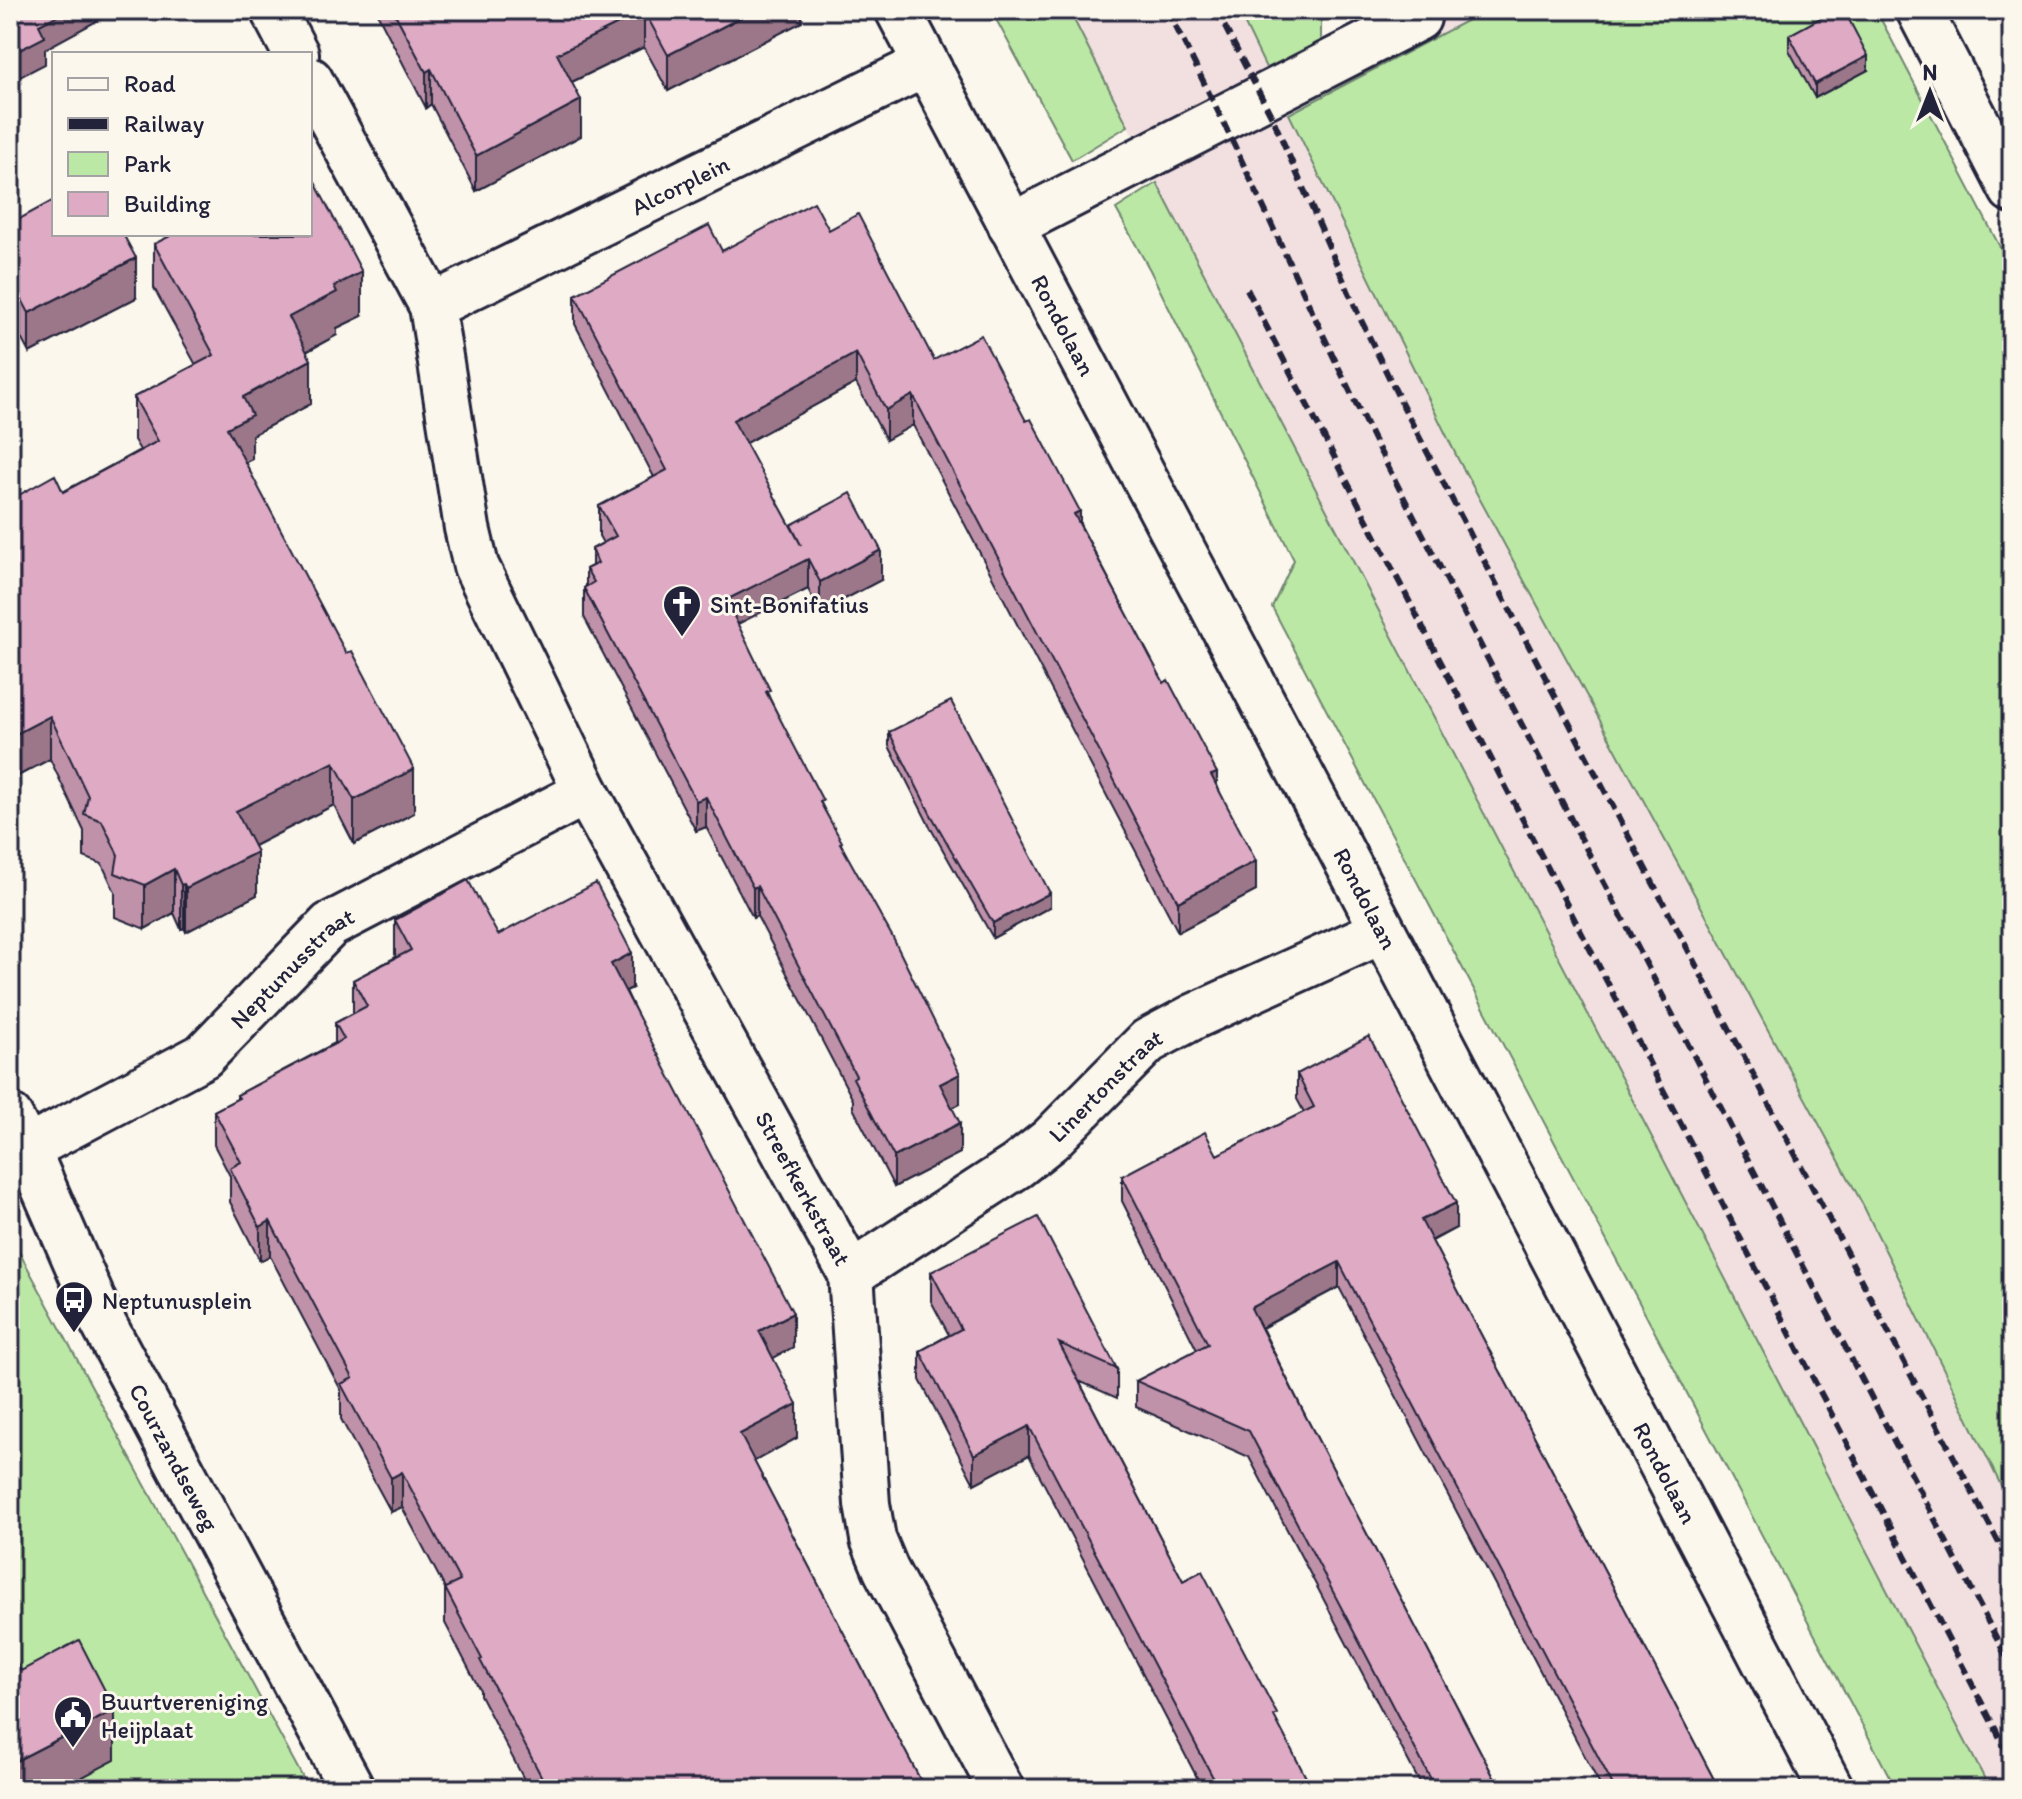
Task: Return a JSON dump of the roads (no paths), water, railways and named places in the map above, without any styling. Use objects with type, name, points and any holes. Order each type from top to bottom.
[{"type":"street","points":[[273,10],[295,52]]},
{"type":"street","name":"Rondolaan","points":[[898,10],[1831,1789]]},
{"type":"street","points":[[1919,10],[2012,190]]},
{"type":"street","points":[[1011,226],[1418,18]]},
{"type":"street","name":"Alcorplein","points":[[432,306],[926,64]]},
{"type":"street","points":[[312,84],[432,306],[467,528],[476,566],[586,792]]},
{"type":"street","name":"Neptunusstraat","points":[[16,1141],[203,1056],[330,925],[586,792]]},
{"type":"street","name":"Streefkerkstraat","points":[[586,792],[851,1274],[867,1504],[873,1539],[886,1570],[1001,1789]]},
{"type":"street","name":"Linertonstraat","points":[[851,1274],[1017,1166],[1050,1140],[1148,1041],[1195,1016],[1382,931]]},
{"type":"street","name":"Courzandseweg","points":[[16,1141],[101,1319],[352,1789]]},
{"type":"railway","points":[[1167,10],[1374,440],[2012,1668]]},
{"type":"railway","points":[[1216,10],[1273,119],[1361,320],[1402,404],[2012,1568]]},
{"type":"railway","points":[[1247,289],[2012,1761]]},
{"type":"place","name":"Sint-Bonifatius","points":[[682,638]]},
{"type":"place","name":"Neptunusplein","points":[[74,1334]]},
{"type":"place","name":"Buurtvereniging Heijplaat","points":[[73,1749]]}]
